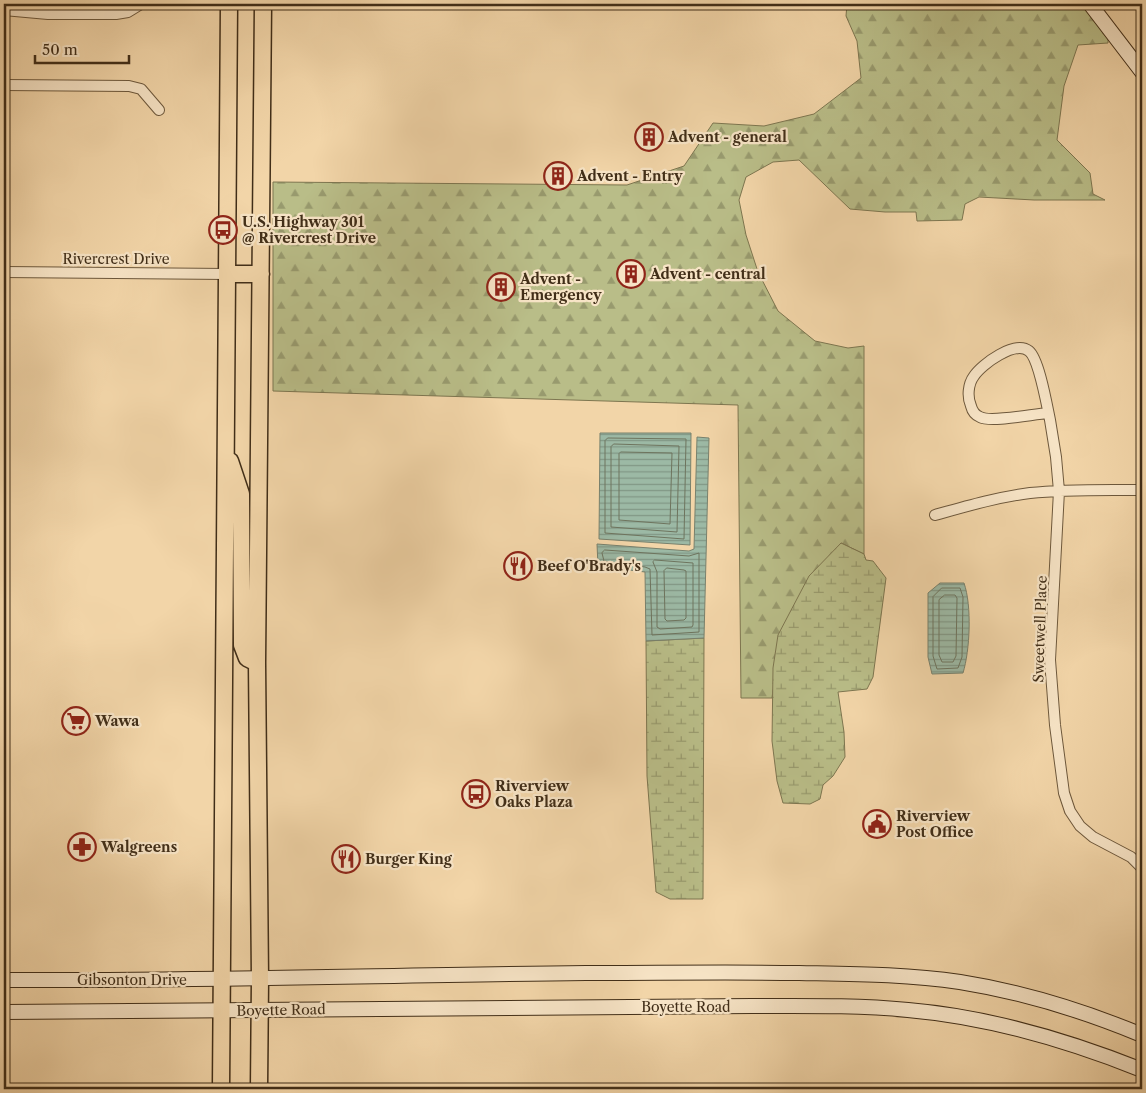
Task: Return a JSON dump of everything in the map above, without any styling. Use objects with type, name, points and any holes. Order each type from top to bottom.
[{"type":"main road","points":[[221,1089],[229,4]]},
{"type":"main road","points":[[259,1089],[260,979],[257,663],[263,4]]},
{"type":"main road","points":[[1090,4],[1142,72]]},
{"type":"main road","points":[[227,274],[261,274]]},
{"type":"main road","points":[[226,450],[241,494],[242,645],[246,658],[257,663]]},
{"type":"main road","points":[[260,979],[467,974],[742,972],[884,974],[952,981],[994,989],[1076,1010],[1142,1034]]},
{"type":"main road","name":"Gibsonton Drive","points":[[4,980],[260,979]]},
{"type":"main road","name":"Boyette Road","points":[[221,1011],[742,1006],[874,1007],[937,1014],[997,1024],[1078,1046],[1142,1070]]},
{"type":"main road","points":[[4,1012],[221,1011]]},
{"type":"street","points":[[9,10],[24,4]]},
{"type":"street","points":[[9,10],[62,9],[116,14],[128,12],[137,4]]},
{"type":"street","points":[[4,86],[129,86],[141,89],[159,110]]},
{"type":"street","name":"Rivercrest Drive","points":[[4,272],[227,274]]},
{"type":"street","name":"Sweetwell Place","points":[[1048,413],[992,420],[980,418],[974,413],[970,402],[970,386],[973,377],[983,366],[1008,350],[1026,349],[1031,352],[1036,363],[1048,413],[1053,438],[1058,491],[1050,660],[1054,716],[1064,793],[1070,811],[1080,826],[1093,837],[1131,857],[1142,868]]},
{"type":"street","points":[[936,515],[1009,496],[1058,491],[1142,490]]},
{"type":"green space","points":[[847,4],[1082,4],[1108,38],[1108,43],[1078,45],[1064,86],[1057,140],[1090,173],[1093,194],[1105,200],[1034,200],[979,197],[965,204],[962,220],[917,221],[916,212],[850,209],[799,160],[773,162],[746,177],[739,200],[746,235],[758,272],[778,311],[815,341],[848,348],[864,346],[864,554],[841,543],[773,690],[772,698],[741,698],[738,405],[273,391],[273,182],[627,185],[684,166],[713,123],[764,126],[814,114],[861,78],[857,41],[846,16]]},
{"type":"green space","points":[[841,543],[864,554],[866,560],[873,561],[886,578],[873,677],[867,689],[838,692],[844,732],[845,757],[833,776],[823,785],[820,799],[810,804],[783,803],[777,781],[772,741],[773,668],[778,635],[809,576]]},
{"type":"green space","points":[[704,638],[703,899],[670,899],[656,892],[647,776],[646,641]]},
{"type":"water","points":[[600,433],[691,433],[690,545],[599,539]]},
{"type":"water","points":[[697,437],[709,438],[704,638],[646,641],[645,572],[598,566],[597,544],[689,551],[694,549]]},
{"type":"water","points":[[940,583],[964,583],[967,593],[969,628],[963,673],[932,674],[928,657],[928,593]]},
{"type":"place","name":"Advent - general","points":[[649,137]]},
{"type":"place","name":"Advent - Entry","points":[[558,176]]},
{"type":"place","name":"U.S. Highway 301 @ Rivercrest Drive","points":[[223,230]]},
{"type":"place","name":"Advent - central","points":[[631,274]]},
{"type":"place","name":"Advent - Emergency","points":[[501,287]]},
{"type":"place","name":"Beef O'Brady's","points":[[518,566]]},
{"type":"place","name":"Wawa","points":[[76,721]]},
{"type":"place","name":"Riverview Oaks Plaza","points":[[476,794]]},
{"type":"place","name":"Riverview Post Office","points":[[877,824]]},
{"type":"place","name":"Walgreens","points":[[82,847]]},
{"type":"place","name":"Burger King","points":[[346,859]]}]
